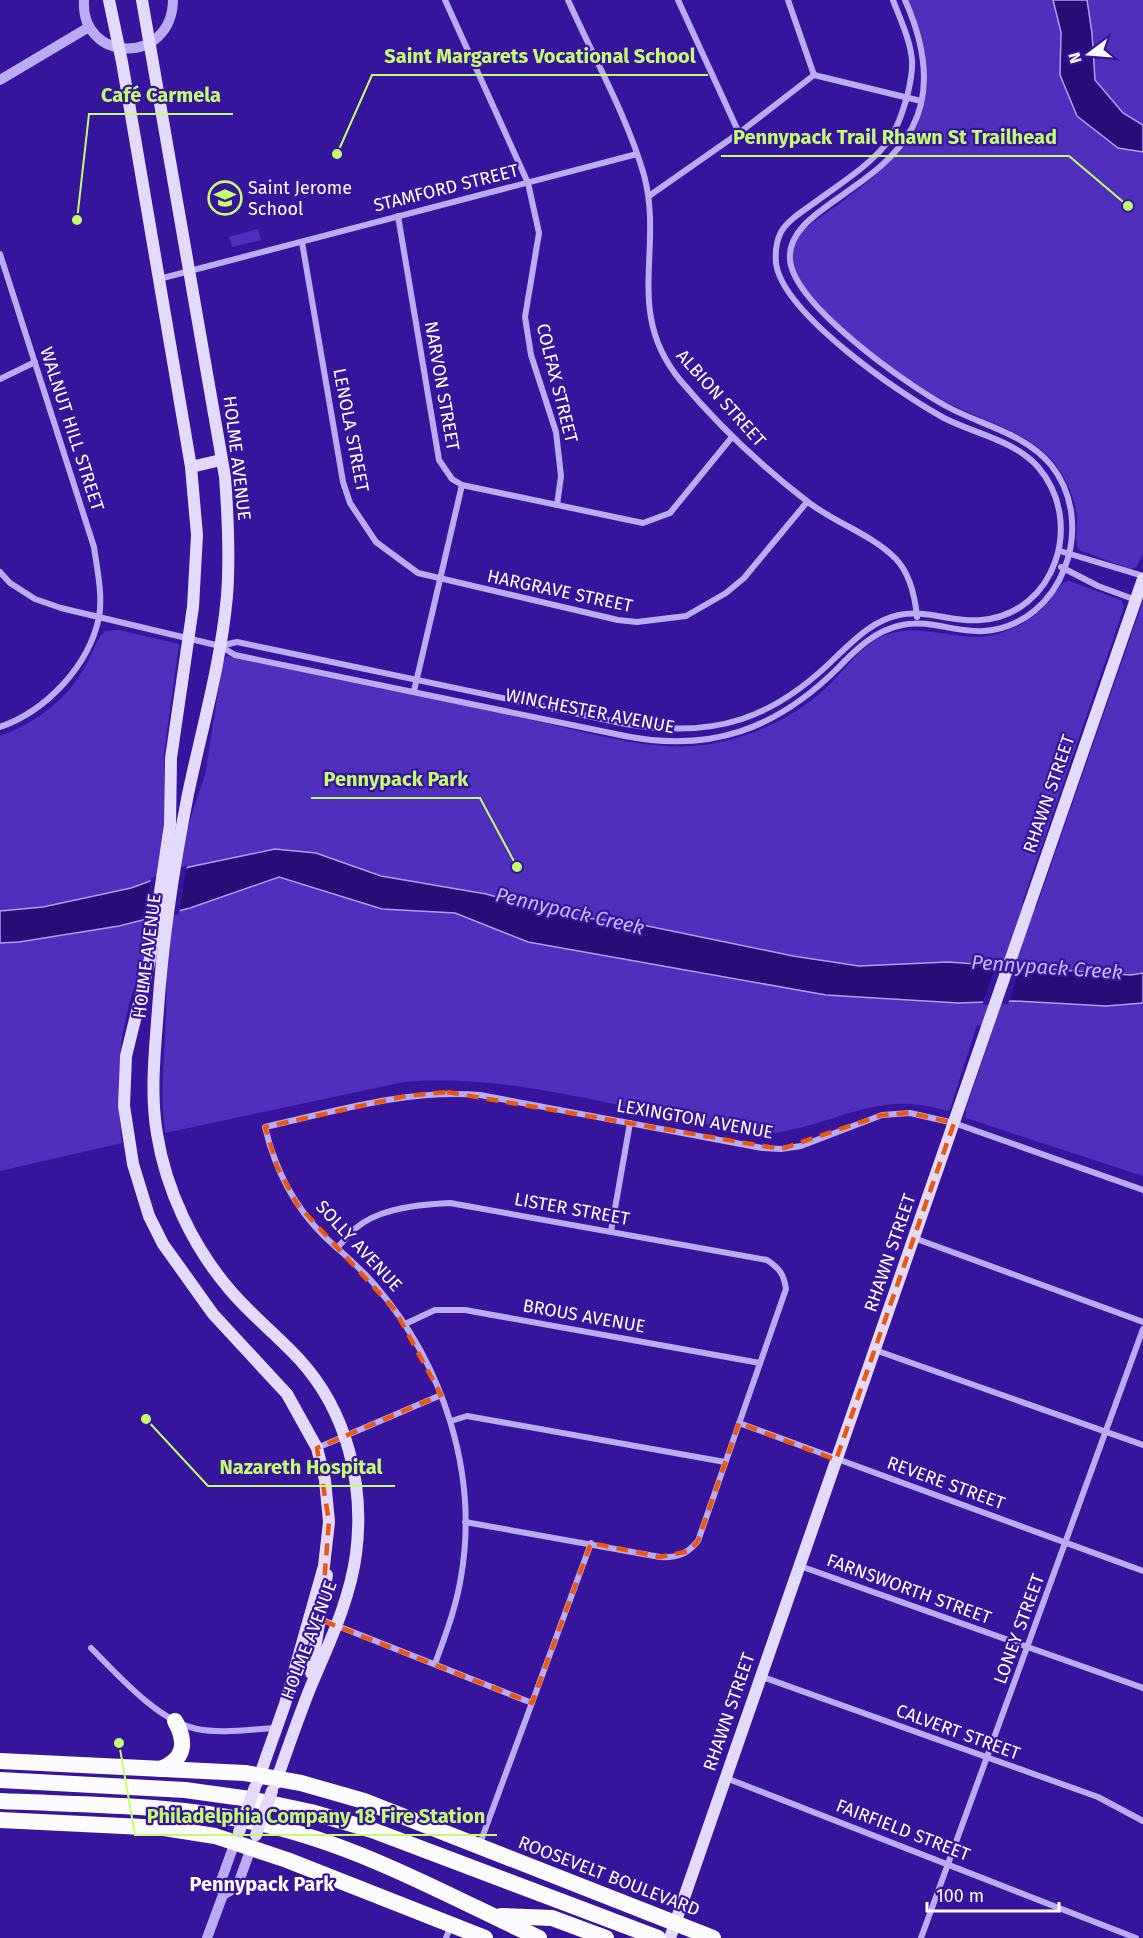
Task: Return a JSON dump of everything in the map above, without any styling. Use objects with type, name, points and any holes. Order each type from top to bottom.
[{"type":"highway","points":[[160,1769],[177,1760],[183,1750],[181,1732],[175,1721]]},
{"type":"highway","name":"ROOSEVELT BOULEVARD","points":[[0,1761],[160,1769],[257,1781],[364,1801],[479,1846],[672,1931],[713,1938]]},
{"type":"highway","points":[[0,1780],[186,1790],[250,1799],[311,1812],[372,1830],[658,1938]]},
{"type":"highway","points":[[0,1800],[177,1810],[267,1825],[358,1854],[539,1938]]},
{"type":"highway","points":[[0,1820],[182,1830],[254,1841],[448,1931],[484,1938]]},
{"type":"highway","points":[[482,1911],[503,1916],[552,1918],[606,1938]]},
{"type":"main road","name":"HOLME AVENUE","points":[[109,0],[120,49],[191,467],[197,535],[196,574],[189,639],[171,758],[173,842]]},
{"type":"main road","name":"HOLME AVENUE","points":[[142,0],[221,460],[227,504],[228,560],[220,646],[173,842],[156,960],[153,1088],[156,1131],[172,1190],[208,1262],[244,1306],[310,1372],[338,1417],[345,1436],[355,1482],[358,1535],[349,1588],[254,1841]]},
{"type":"main road","points":[[191,467],[221,460]]},
{"type":"main road","name":"RHAWN STREET","points":[[672,1931],[1143,578]]},
{"type":"main road","name":"HOLME AVENUE","points":[[156,960],[126,1056],[124,1107],[133,1164],[149,1216],[183,1276],[231,1335],[268,1370],[287,1394],[317,1448],[327,1496],[327,1550],[320,1583],[309,1615],[299,1658],[237,1837]]},
{"type":"main road","points":[[307,1698],[327,1578],[327,1550]]},
{"type":"street","points":[[84,0],[89,27],[102,41],[120,49],[131,49],[151,43],[166,29],[172,10],[172,0]]},
{"type":"street","name":"COLFAX STREET","points":[[445,0],[528,183],[539,233],[525,304],[526,330],[531,355],[556,432],[561,476],[557,506]]},
{"type":"street","name":"ALBION STREET","points":[[568,0],[637,154],[649,196],[651,243],[648,305],[663,355],[679,378],[732,437],[807,502],[896,559],[908,576],[917,613],[917,624]]},
{"type":"street","points":[[678,0],[739,133]]},
{"type":"street","points":[[788,0],[814,75]]},
{"type":"street","name":"WINCHESTER AVENUE","points":[[220,646],[237,642],[598,718],[650,728],[680,730],[735,722],[780,703],[814,680],[864,631],[898,615],[917,613],[967,620],[994,618],[1028,601],[1039,591],[1055,565],[1060,551],[1060,509],[1055,493],[1038,466],[1013,448],[942,417],[878,376],[852,356],[806,311],[781,279],[777,270],[775,249],[782,229],[879,152],[897,126],[912,78],[912,58],[907,36],[893,0]]},
{"type":"street","points":[[781,279],[794,274],[790,247],[798,229],[891,159],[918,115],[925,66],[922,44],[905,0]]},
{"type":"street","points":[[0,80],[89,27]]},
{"type":"street","points":[[649,196],[739,133],[814,75]]},
{"type":"street","points":[[814,75],[921,101]]},
{"type":"street","name":"STAMFORD STREET","points":[[159,280],[637,154]]},
{"type":"street","name":"NARVON STREET","points":[[398,216],[440,460],[452,479],[462,485]]},
{"type":"street","name":"LENOLA STREET","points":[[302,242],[343,482],[350,503],[376,542],[396,559],[418,573],[440,580]]},
{"type":"street","name":"WALNUT HILL STREET","points":[[0,254],[94,547],[99,586],[99,616]]},
{"type":"street","name":"WINCHESTER AVENUE","points":[[0,572],[10,584],[35,599],[220,646],[236,655],[649,741],[689,742],[738,733],[786,712],[816,690],[867,641],[900,625],[917,624],[985,631],[1012,624],[1043,603],[1060,579],[1070,554],[1074,522],[1067,491],[1051,465],[1027,443],[947,407],[904,380],[860,347],[822,309],[794,274]]},
{"type":"street","points":[[0,379],[10,372],[35,363]]},
{"type":"street","points":[[942,417],[947,407]]},
{"type":"street","points":[[414,691],[462,485],[643,523],[662,519],[670,513],[732,437]]},
{"type":"street","name":"HARGRAVE STREET","points":[[440,580],[618,621],[637,622],[675,618],[706,606],[735,586],[807,502]]},
{"type":"street","points":[[1060,551],[1143,578]]},
{"type":"street","points":[[1055,565],[1098,586],[1136,600]]},
{"type":"street","points":[[0,727],[31,712],[58,690],[82,657],[99,616]]},
{"type":"street","points":[[780,703],[786,712]]},
{"type":"street","points":[[596,730],[598,718]]},
{"type":"street","name":"LEXINGTON AVENUE","points":[[265,1127],[406,1096],[447,1092],[480,1095],[762,1148],[782,1149],[819,1140],[882,1114],[910,1113],[954,1123],[1143,1190]]},
{"type":"street","points":[[611,1232],[630,1123]]},
{"type":"street","name":"SOLLY AVENUE","points":[[265,1127],[286,1185],[309,1220],[374,1284],[405,1324],[426,1361],[450,1421],[461,1473],[465,1522],[461,1576],[435,1664]]},
{"type":"street","name":"LISTER STREET","points":[[337,1248],[356,1228],[378,1215],[431,1204],[450,1203],[767,1260],[778,1267],[784,1278],[786,1289],[760,1363]]},
{"type":"street","points":[[913,1238],[1143,1322]]},
{"type":"street","name":"BROUS AVENUE","points":[[405,1324],[435,1310],[465,1310],[760,1363]]},
{"type":"street","name":"LONEY STREET","points":[[921,1938],[1143,1329]]},
{"type":"street","points":[[875,1350],[1143,1445]]},
{"type":"street","points":[[465,1522],[667,1557],[681,1556],[698,1541],[760,1363]]},
{"type":"street","points":[[317,1448],[441,1395]]},
{"type":"street","points":[[450,1421],[467,1416],[725,1462]]},
{"type":"street","name":"REVERE STREET","points":[[740,1423],[1143,1571]]},
{"type":"street","points":[[479,1846],[591,1543]]},
{"type":"street","name":"FARNSWORTH STREET","points":[[800,1566],[1143,1688]]},
{"type":"street","points":[[309,1615],[532,1703]]},
{"type":"street","points":[[91,1648],[155,1707],[175,1721],[199,1730],[276,1728]]},
{"type":"street","name":"CALVERT STREET","points":[[760,1676],[1098,1797],[1143,1821]]},
{"type":"street","name":"FAIRFIELD STREET","points":[[725,1777],[1137,1938]]},
{"type":"street","points":[[207,1938],[223,1895],[221,1881],[237,1837]]},
{"type":"street","points":[[223,1895],[237,1887],[254,1841]]},
{"type":"highlighted area","points":[[447,1092],[781,1149],[882,1115],[910,1113],[954,1123],[836,1460],[739,1423],[698,1541],[689,1551],[660,1557],[591,1543],[532,1703],[321,1620],[329,1522],[317,1448],[441,1395],[395,1310],[297,1204],[277,1166],[265,1127],[406,1096]]},
{"type":"shaded area","points":[[908,0],[1143,0],[1143,554],[1136,567],[1130,569],[1079,550],[1076,538],[1077,515],[1068,485],[1055,464],[1038,447],[1011,431],[939,398],[879,358],[834,320],[815,300],[801,281],[793,264],[793,251],[803,230],[865,184],[890,161],[910,137],[923,110],[927,79],[923,43]]},
{"type":"shaded area","points":[[1053,0],[1087,0],[1095,80],[1123,113],[1143,125],[1143,152],[1118,148],[1077,116],[1060,75],[1061,32]]},
{"type":"shaded area","points":[[258,229],[261,240],[232,247],[229,237]]},
{"type":"shaded area","points":[[1069,581],[1121,600],[1124,607],[1022,903],[1036,908],[1143,601],[1143,1176],[966,1118],[966,1109],[993,1029],[977,1025],[950,1109],[947,1111],[921,1105],[876,1106],[788,1131],[763,1134],[539,1090],[449,1081],[404,1082],[165,1133],[163,1073],[166,972],[143,964],[128,1008],[120,1052],[119,1097],[122,1143],[0,1171],[0,736],[38,717],[69,690],[78,679],[105,631],[119,630],[179,644],[164,754],[164,818],[186,832],[205,775],[223,661],[227,656],[268,662],[606,737],[648,744],[690,746],[711,744],[744,736],[791,714],[819,694],[860,652],[881,637],[895,632],[923,631],[980,637],[1008,631],[1034,616],[1065,582]]},
{"type":"shaded area","points":[[275,849],[316,853],[381,876],[486,894],[566,916],[633,923],[793,956],[859,966],[948,962],[1131,975],[1143,973],[1143,1003],[1106,1006],[1014,1001],[958,1003],[826,995],[528,942],[455,913],[382,909],[279,877],[190,908],[119,926],[0,943],[0,911],[43,907],[131,888],[189,867]]},
{"type":"pier","points":[[187,865],[179,914],[144,923],[151,878]]},
{"type":"pier","points":[[997,962],[1022,963],[1008,1004],[982,1005]]},
{"type":"place","name":"Saint Margarets Vocational School","points":[[337,154]]},
{"type":"place","name":"Saint Jerome School","points":[[225,198]]},
{"type":"place","name":"Pennypack Trail Rhawn St Trailhead","points":[[1128,206]]},
{"type":"place","name":"Café Carmela","points":[[77,220]]},
{"type":"place","name":"Pennypack Park","points":[[517,867]]},
{"type":"place","name":"Nazareth Hospital","points":[[146,1419]]},
{"type":"place","name":"Philadelphia Company 18 Fire Station","points":[[119,1743]]},
{"type":"district","name":"Pennypack Park","points":[[262,1884]]},
{"type":"water label","name":"Pennypack Creek","points":[[570,911]]},
{"type":"water label","name":"Pennypack Creek","points":[[1047,967]]}]
